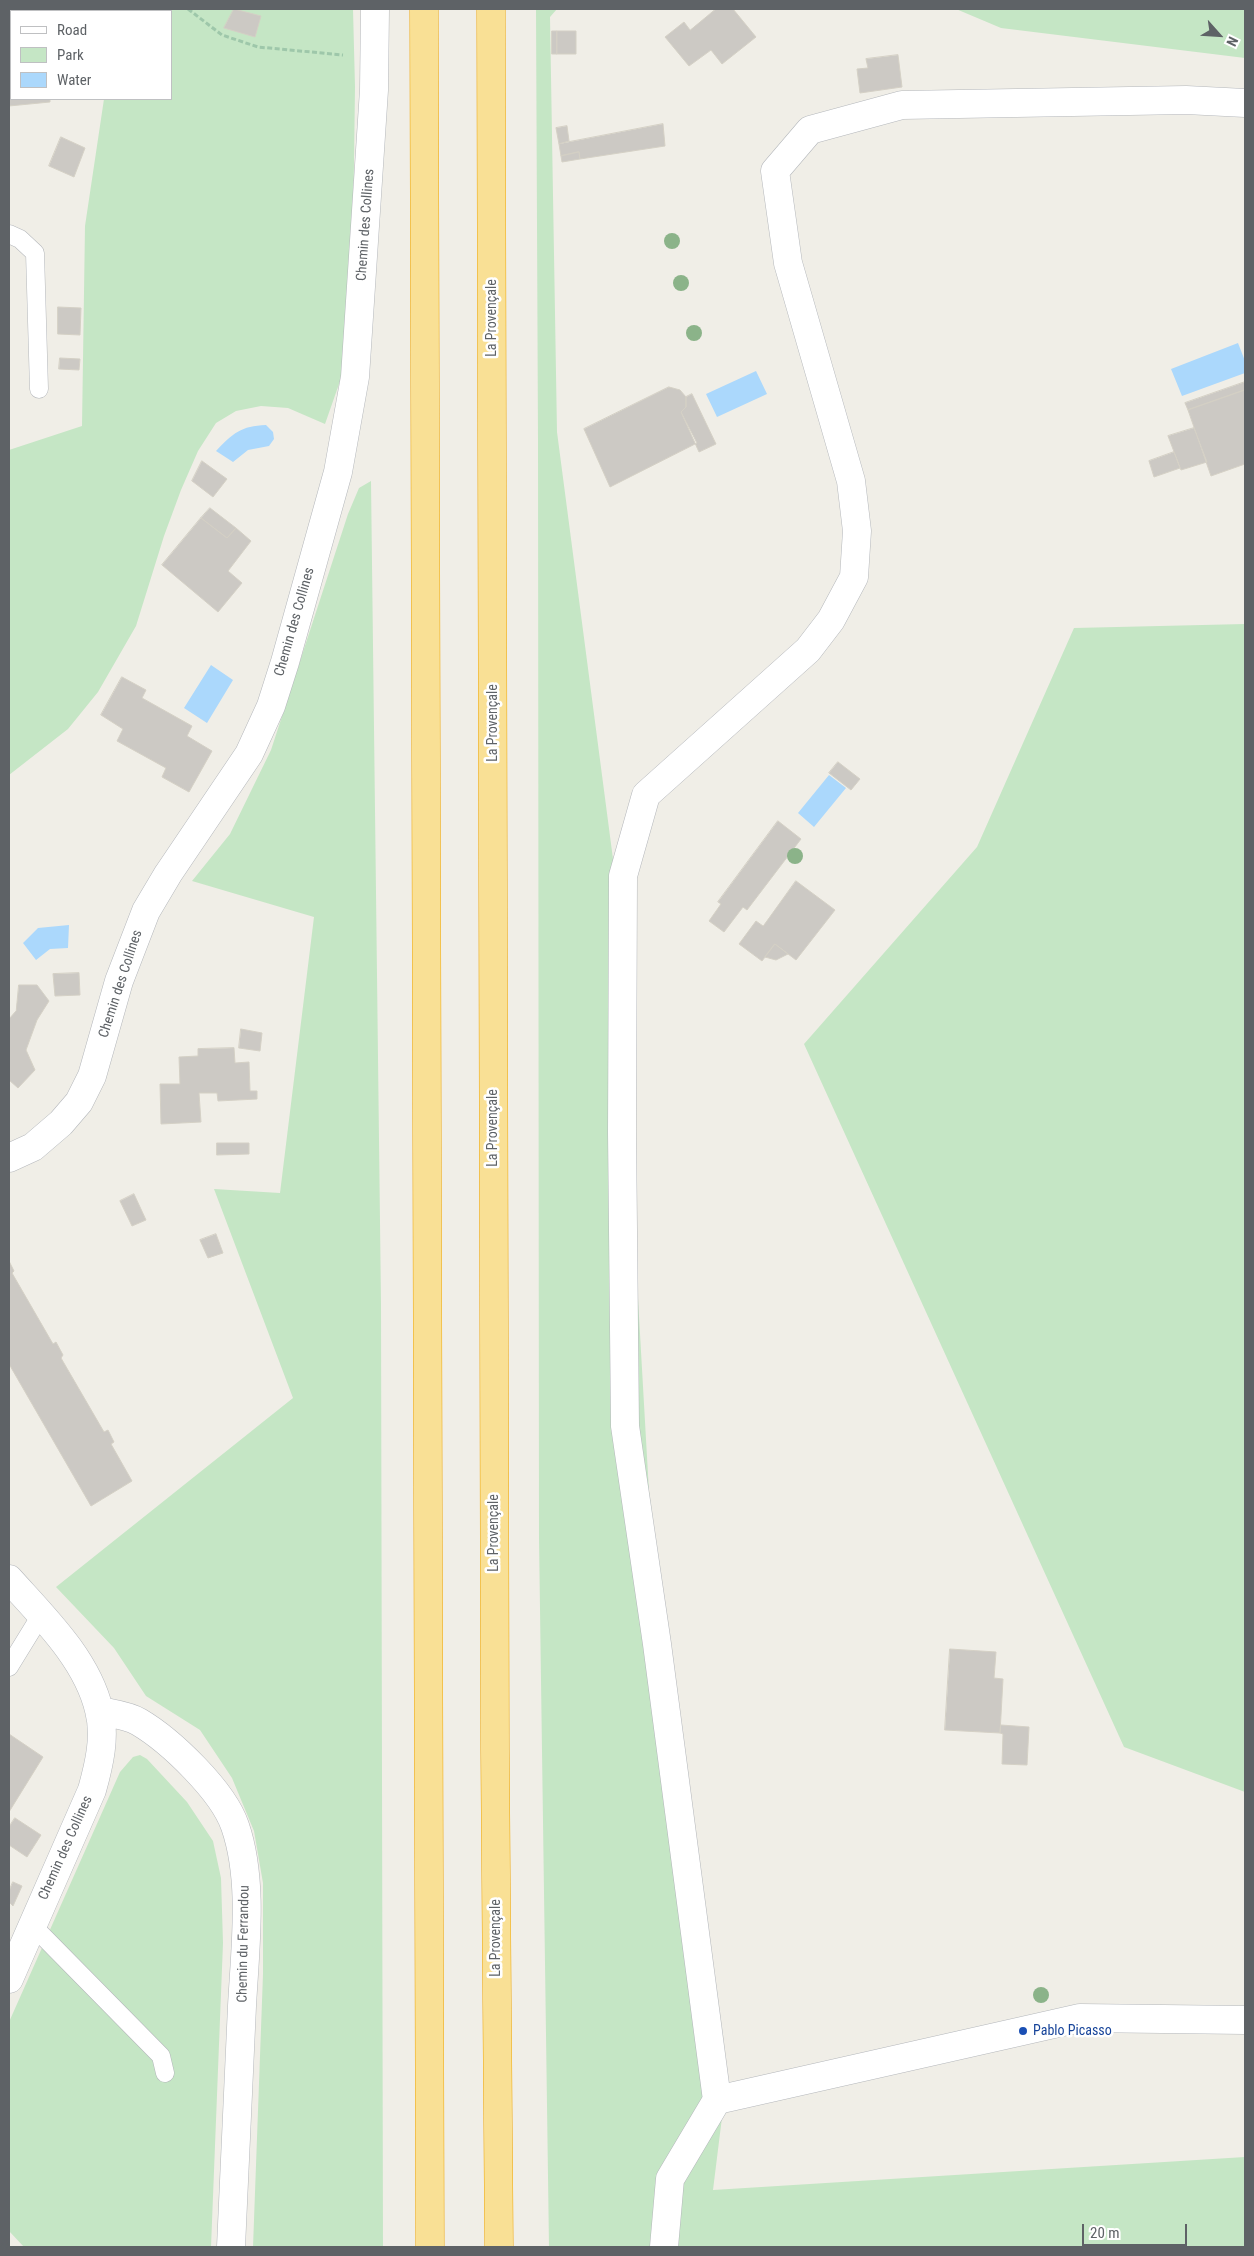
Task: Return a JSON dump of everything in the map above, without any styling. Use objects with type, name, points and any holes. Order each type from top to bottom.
[{"type":"highway","points":[[424,9],[430,2247]]},
{"type":"highway","name":"La Provençale","points":[[491,9],[495,1750],[499,2247]]},
{"type":"street","name":"Chemin des Collines","points":[[9,1158],[33,1147],[62,1123],[79,1102],[92,1076],[119,982],[146,911],[168,874],[249,754],[271,706],[338,472],[355,376],[374,90],[375,9]]},
{"type":"street","points":[[664,2247],[670,2179],[717,2100],[658,1654],[625,1426],[622,1132],[623,876],[646,795],[808,650],[831,620],[854,577],[857,531],[850,481],[788,263],[774,171],[810,130],[902,105],[1186,100],[1245,103]]},
{"type":"street","points":[[9,1579],[41,1614],[77,1660],[100,1711]]},
{"type":"street","name":"Chemin des Collines","points":[[9,1979],[92,1790],[101,1739],[100,1711]]},
{"type":"street","name":"Chemin du Ferrandou","points":[[100,1711],[129,1717],[140,1722],[198,1772],[217,1792],[235,1824],[245,1862],[245,1934],[231,2247]]},
{"type":"street","points":[[717,2100],[1080,2018],[1245,2020]]},
{"type":"lane","points":[[9,234],[20,239],[35,253],[39,389]]},
{"type":"lane","points":[[9,1666],[41,1614]]},
{"type":"lane","points":[[32,1925],[161,2056],[165,2073]]},
{"type":"path","points":[[188,9],[222,35],[258,47],[346,56]]},
{"type":"green space","points":[[353,9],[355,87],[352,310],[346,364],[325,424],[288,408],[261,406],[236,411],[216,423],[198,451],[181,490],[164,536],[136,626],[98,692],[68,729],[9,775],[9,450],[82,426],[85,226],[104,100],[172,100],[172,10],[113,10]]},
{"type":"green space","points":[[536,9],[557,9],[550,17],[557,432],[613,859],[649,1492],[727,2077],[713,2190],[1245,2157],[1245,2247],[549,2247],[539,1538]]},
{"type":"green space","points":[[956,9],[1245,9],[1245,58],[1001,28]]},
{"type":"green space","points":[[371,481],[381,1304],[383,2247],[253,2247],[263,1974],[263,1883],[254,1831],[232,1778],[200,1730],[146,1696],[114,1648],[56,1587],[293,1398],[214,1189],[280,1193],[314,917],[192,881],[230,834],[271,750],[348,514],[359,488]]},
{"type":"green space","points":[[1245,624],[1245,1792],[1124,1747],[804,1044],[977,847],[1074,628]]},
{"type":"green space","points":[[140,1755],[147,1759],[187,1802],[213,1841],[221,1878],[223,1943],[211,2247],[24,2247],[9,2231],[9,2022],[120,1772],[133,1757]]},
{"type":"water","points":[[1238,343],[1245,361],[1245,373],[1182,396],[1171,369]]},
{"type":"water","points":[[756,371],[767,394],[717,417],[706,394]]},
{"type":"water","points":[[266,425],[273,432],[274,439],[269,446],[248,450],[233,462],[216,451],[227,439],[238,432],[250,427]]},
{"type":"water","points":[[211,665],[233,680],[207,723],[184,708]]},
{"type":"water","points":[[829,775],[846,788],[814,827],[798,813]]},
{"type":"water","points":[[69,925],[68,948],[50,949],[36,960],[23,943],[38,928]]},
{"type":"building","points":[[234,9],[261,16],[255,37],[224,28]]},
{"type":"building","points":[[716,9],[733,9],[756,37],[722,64],[711,50],[689,66],[665,37],[684,22],[690,30]]},
{"type":"building","points":[[552,31],[557,31],[557,54],[552,54]]},
{"type":"building","points":[[557,31],[576,31],[576,54],[557,54]]},
{"type":"building","points":[[898,55],[902,87],[860,93],[857,69],[868,68],[866,59]]},
{"type":"building","points":[[10,59],[10,100],[50,100],[50,102],[9,106]]},
{"type":"building","points":[[663,124],[665,146],[580,159],[579,152],[561,156],[559,144]]},
{"type":"building","points":[[567,126],[569,141],[559,144],[556,128]]},
{"type":"building","points":[[61,137],[85,148],[74,177],[49,166]]},
{"type":"building","points":[[579,152],[580,159],[562,162],[561,156]]},
{"type":"building","points":[[58,307],[81,308],[80,335],[58,334]]},
{"type":"building","points":[[60,358],[80,359],[79,370],[59,369]]},
{"type":"building","points":[[1245,382],[1245,390],[1188,410],[1185,403]]},
{"type":"building","points":[[669,387],[680,390],[686,397],[686,407],[681,412],[697,443],[610,487],[584,429]]},
{"type":"building","points":[[1245,390],[1245,464],[1211,476],[1188,410]]},
{"type":"building","points":[[692,394],[716,444],[699,452],[681,412],[686,407],[686,397]]},
{"type":"building","points":[[1194,428],[1207,462],[1181,470],[1168,436]]},
{"type":"building","points":[[1174,452],[1180,468],[1154,477],[1149,461]]},
{"type":"building","points":[[202,461],[227,479],[213,497],[192,481]]},
{"type":"building","points":[[210,508],[236,528],[227,538],[201,518]]},
{"type":"building","points":[[201,518],[227,538],[236,528],[251,541],[228,571],[242,583],[218,612],[162,565]]},
{"type":"building","points":[[122,677],[146,690],[142,698],[192,726],[187,736],[212,751],[189,792],[162,777],[166,768],[117,741],[123,729],[101,715]]},
{"type":"building","points":[[838,762],[860,779],[851,790],[829,773]]},
{"type":"building","points":[[778,821],[801,839],[747,910],[743,907],[724,932],[709,921],[721,904],[718,902]]},
{"type":"building","points":[[796,881],[835,910],[796,960],[775,944],[762,961],[739,944],[756,921],[763,926]]},
{"type":"building","points":[[775,944],[788,954],[776,960],[765,957]]},
{"type":"building","points":[[79,973],[80,995],[55,996],[53,974]]},
{"type":"building","points":[[19,985],[37,985],[49,1001],[37,1020],[26,1050],[35,1070],[18,1088],[9,1080],[9,1019],[16,1011]]},
{"type":"building","points":[[241,1029],[262,1033],[260,1051],[239,1048]]},
{"type":"building","points":[[234,1048],[235,1063],[249,1062],[250,1091],[257,1091],[257,1099],[218,1101],[217,1093],[199,1093],[201,1122],[161,1124],[160,1084],[180,1084],[179,1057],[198,1056],[198,1049]]},
{"type":"building","points":[[217,1143],[249,1143],[249,1154],[217,1155]]},
{"type":"building","points":[[134,1194],[146,1220],[132,1226],[120,1201]]},
{"type":"building","points":[[216,1234],[223,1253],[208,1258],[200,1240]]},
{"type":"building","points":[[9,1261],[14,1271],[12,1273],[53,1344],[56,1342],[63,1355],[61,1358],[104,1432],[108,1430],[114,1442],[111,1444],[132,1481],[91,1506],[9,1364]]},
{"type":"building","points":[[950,1649],[996,1652],[994,1678],[1003,1679],[1000,1733],[945,1730]]},
{"type":"building","points":[[1001,1725],[1029,1727],[1027,1765],[1002,1764],[1003,1734],[1000,1733]]},
{"type":"building","points":[[9,1734],[43,1757],[9,1812]]},
{"type":"building","points":[[15,1818],[41,1835],[27,1857],[9,1845],[9,1827]]},
{"type":"building","points":[[13,1882],[22,1886],[13,1906],[9,1902],[9,1891]]},
{"type":"place","name":"Pablo Picasso","points":[[1023,2031]]}]
